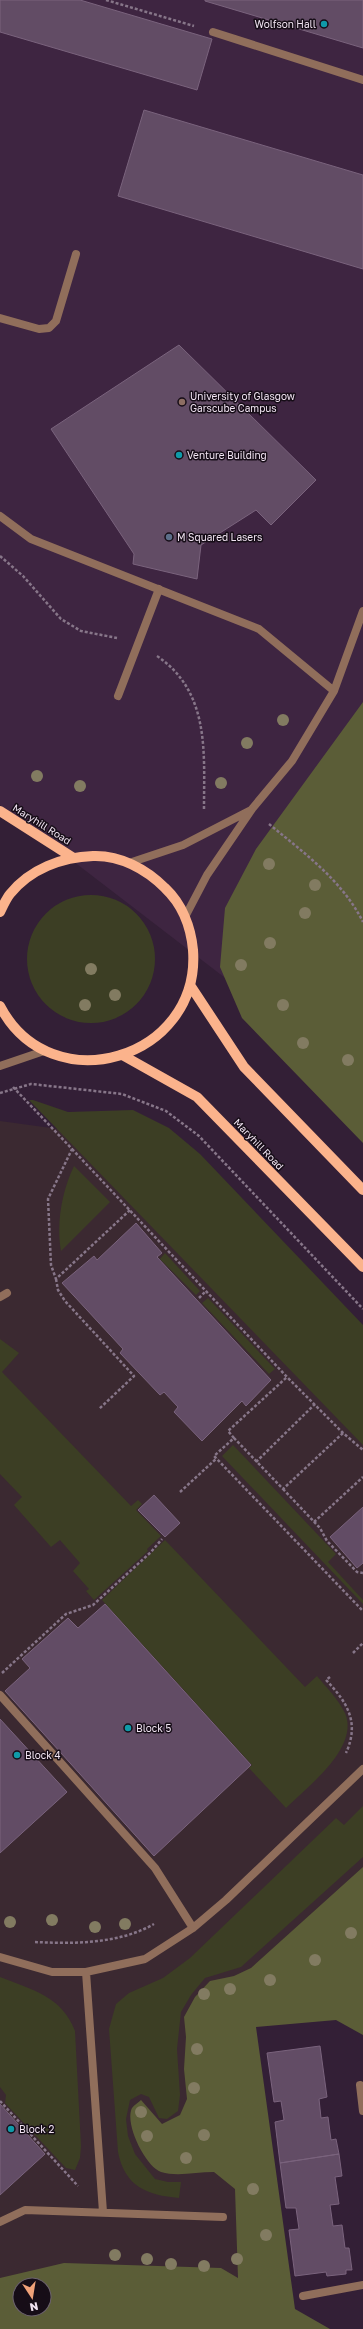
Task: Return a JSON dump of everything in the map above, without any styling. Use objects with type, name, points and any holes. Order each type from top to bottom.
[{"type":"main road","name":"Maryhill Road","points":[[0,811],[72,857]]},
{"type":"main road","points":[[0,912],[10,894],[38,870],[72,857],[101,856],[130,863],[152,876],[171,894],[185,917],[192,938],[194,962],[190,985],[177,1015],[154,1040],[124,1056],[98,1061],[77,1060],[44,1051],[23,1036],[6,1017],[0,1006]]},
{"type":"main road","points":[[190,985],[244,1067],[363,1190]]},
{"type":"main road","name":"Maryhill Road","points":[[124,1056],[197,1097],[363,1267]]},
{"type":"street","points":[[213,32],[363,80]]},
{"type":"street","points":[[0,318],[39,328],[49,328],[56,321],[76,254]]},
{"type":"street","points":[[0,516],[32,539],[259,629],[334,691]]},
{"type":"street","points":[[118,696],[159,589]]},
{"type":"street","points":[[185,917],[207,875],[252,809],[292,761],[334,691],[363,611]]},
{"type":"street","points":[[130,863],[183,845],[252,809]]},
{"type":"street","points":[[0,1066],[44,1051]]},
{"type":"street","points":[[0,1695],[156,1868],[193,1928]]},
{"type":"street","points":[[0,1957],[52,1972],[86,1972],[145,1959],[193,1928],[226,1900],[363,1769]]},
{"type":"street","points":[[86,1972],[104,2212]]},
{"type":"street","points":[[360,2085],[363,2111]]},
{"type":"street","points":[[0,2222],[25,2210],[223,2217]]},
{"type":"street","points":[[303,2296],[363,2285]]},
{"type":"path","points":[[106,0],[213,32]]},
{"type":"path","points":[[252,809],[332,877],[356,908],[363,922]]},
{"type":"path","points":[[10,1084],[287,1377],[343,1433],[363,1450]]},
{"type":"path","points":[[0,1093],[31,1084],[122,1094],[166,1111],[199,1136],[363,1309]]},
{"type":"path","points":[[72,1149],[48,1199],[51,1265],[58,1290],[65,1301],[134,1376],[99,1409]]},
{"type":"path","points":[[56,1279],[130,1210]]},
{"type":"path","points":[[199,1298],[206,1291]]},
{"type":"path","points":[[287,1377],[228,1431],[314,1522],[332,1546],[357,1572],[363,1573]]},
{"type":"path","points":[[256,1462],[315,1404]]},
{"type":"path","points":[[283,1489],[343,1433]]},
{"type":"path","points":[[234,1438],[214,1456],[363,1611]]},
{"type":"path","points":[[180,1492],[217,1458]]},
{"type":"path","points":[[314,1522],[363,1477]]},
{"type":"path","points":[[0,1675],[66,1614],[93,1605],[152,1552],[162,1539]]},
{"type":"path","points":[[353,1653],[363,1643]]},
{"type":"path","points":[[330,1677],[326,1680],[345,1704],[351,1718],[352,1739],[343,1759]]},
{"type":"path","points":[[31,1942],[68,1944],[118,1937],[141,1931],[154,1924]]},
{"type":"path","points":[[0,2101],[104,2212]]},
{"type":"shaded area","name":"University of Glasgow Garscube Campus","points":[[0,0],[363,0],[363,1125],[233,984],[0,805]]},
{"type":"shaded area","points":[[0,1121],[161,1143],[363,1365],[363,1920],[230,2007],[250,2329],[0,2329]]},
{"type":"green space","points":[[363,702],[363,1143],[242,1018],[220,967],[225,908],[256,849]]},
{"type":"green space","points":[[91,895],[115,900],[136,914],[150,935],[155,959],[150,983],[136,1004],[115,1018],[91,1023],[67,1018],[46,1004],[32,983],[27,959],[32,935],[46,914],[67,900]]},
{"type":"green space","points":[[29,1100],[68,1112],[133,1110],[169,1128],[200,1154],[363,1325],[363,1445]]},
{"type":"green space","points":[[74,1166],[110,1202],[61,1251],[59,1229],[61,1207],[66,1186]]},
{"type":"green space","points":[[165,1253],[200,1291],[196,1295],[160,1259]]},
{"type":"green space","points":[[208,1298],[275,1369],[269,1374],[202,1303]]},
{"type":"green space","points":[[0,1339],[19,1353],[2,1372],[131,1506],[138,1500],[142,1504],[136,1510],[161,1536],[147,1549],[148,1551],[94,1600],[86,1591],[89,1589],[73,1571],[80,1563],[60,1540],[51,1547],[14,1505],[22,1497],[0,1474]]},
{"type":"green space","points":[[233,1445],[336,1554],[328,1562],[363,1600],[363,1604],[222,1456]]},
{"type":"green space","points":[[165,1540],[305,1687],[317,1676],[336,1698],[345,1713],[348,1726],[345,1740],[338,1753],[318,1778],[286,1808],[249,1768],[252,1765],[102,1600]]},
{"type":"green space","points":[[363,1806],[363,1857],[241,1967],[205,1978],[191,1995],[181,2012],[177,2049],[180,2095],[178,2111],[167,2119],[159,2118],[149,2097],[141,2094],[130,2100],[126,2119],[128,2136],[135,2154],[155,2179],[168,2182],[181,2182],[179,2198],[167,2197],[139,2187],[126,2174],[121,2164],[118,2152],[109,2029],[116,2004],[129,1993],[163,1978],[190,1958],[336,1818],[344,1825]]},
{"type":"green space","points":[[363,1867],[363,2035],[336,2020],[256,2027],[295,2309],[330,2329],[0,2329],[0,2278],[64,2263],[221,2268],[238,2278],[235,2189],[214,2172],[174,2174],[161,2172],[155,2168],[143,2154],[138,2144],[131,2124],[130,2115],[132,2108],[141,2100],[162,2124],[180,2115],[187,2099],[184,2069],[186,2037],[184,2017],[195,1997],[210,1981],[234,1976],[251,1968]]},
{"type":"green space","points":[[0,1977],[45,1996],[54,2002],[69,2019],[75,2031],[81,2146],[80,2158],[75,2170],[66,2168],[5,2103],[6,2095],[0,2087]]},
{"type":"building","points":[[0,0],[80,0],[212,39],[197,90],[0,32]]},
{"type":"building","name":"Wolfson Hall","points":[[205,0],[363,0],[363,48],[205,1]]},
{"type":"building","points":[[144,110],[363,175],[363,269],[118,196]]},
{"type":"building","name":"Venture Building","points":[[179,345],[316,480],[271,525],[256,510],[201,545],[197,579],[133,564],[134,554],[51,429]]},
{"type":"building","points":[[136,1223],[162,1253],[157,1257],[271,1380],[246,1406],[242,1401],[202,1441],[174,1412],[178,1407],[164,1392],[160,1395],[120,1353],[123,1349],[62,1283],[94,1256],[97,1260]]},
{"type":"building","points":[[154,1495],[180,1523],[165,1537],[138,1510]]},
{"type":"building","points":[[363,1507],[363,1563],[357,1568],[330,1537]]},
{"type":"building","name":"Block 5","points":[[105,1604],[251,1765],[154,1856],[5,1691],[30,1668],[22,1659],[68,1618],[78,1628]]},
{"type":"building","name":"Block 4","points":[[0,1719],[67,1792],[0,1853]]},
{"type":"building","points":[[320,2046],[327,2097],[319,2099],[321,2118],[328,2117],[331,2140],[336,2139],[339,2154],[280,2163],[275,2122],[284,2120],[281,2101],[274,2102],[267,2053]]},
{"type":"building","name":"Block 2","points":[[0,2104],[45,2154],[0,2195]]},
{"type":"building","points":[[339,2154],[342,2176],[335,2177],[339,2204],[330,2205],[333,2226],[342,2225],[345,2248],[349,2248],[352,2270],[346,2270],[346,2274],[327,2276],[326,2272],[295,2276],[289,2230],[299,2229],[296,2208],[286,2208],[280,2163]]},
{"type":"place","name":"Wolfson Hall","points":[[324,24]]},
{"type":"place","name":"University of Glasgow Garscube Campus","points":[[182,402]]},
{"type":"place","name":"Venture Building","points":[[179,455]]},
{"type":"place","name":"M Squared Lasers","points":[[169,537]]},
{"type":"place","name":"Block 5","points":[[128,1728]]},
{"type":"place","name":"Block 4","points":[[17,1755]]},
{"type":"place","name":"Block 2","points":[[11,2129]]}]
